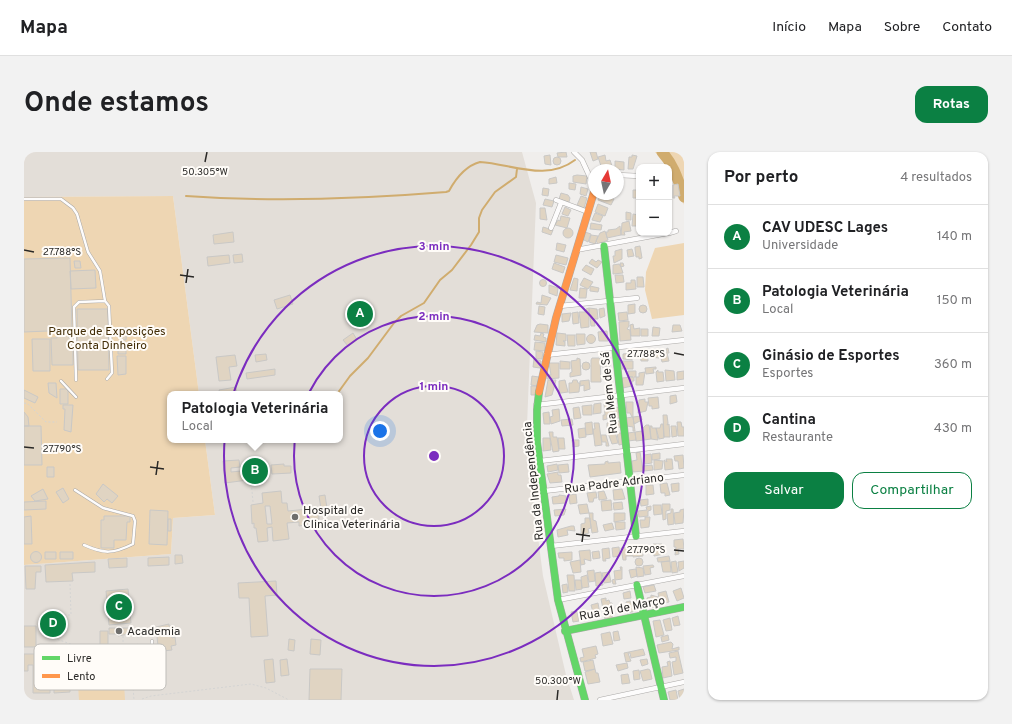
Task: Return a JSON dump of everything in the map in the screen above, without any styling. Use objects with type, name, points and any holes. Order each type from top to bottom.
[{"type":"street","points":[[574,152],[588,172]]},
{"type":"street","points":[[624,175],[636,176]]},
{"type":"street","points":[[556,200],[588,212]]},
{"type":"street","name":"Rua da Independência","points":[[585,700],[565,631],[558,600],[536,432],[536,405],[546,355],[592,200]]},
{"type":"street","points":[[551,228],[561,203]]},
{"type":"street","points":[[672,232],[676,231]]},
{"type":"street","points":[[576,250],[653,236]]},
{"type":"street","name":"Rua Mem de Sá","points":[[604,246],[636,536]]},
{"type":"street","points":[[560,306],[637,298]]},
{"type":"street","points":[[546,355],[684,340]]},
{"type":"street","points":[[536,405],[684,388]]},
{"type":"street","points":[[540,461],[684,444]]},
{"type":"street","name":"Rua Padre Adriano","points":[[544,491],[684,475]]},
{"type":"street","points":[[551,546],[684,531]]},
{"type":"street","points":[[558,600],[684,576]]},
{"type":"street","points":[[637,585],[664,700]]},
{"type":"street","name":"Rua 31 de Março","points":[[565,631],[684,607]]},
{"type":"street","points":[[600,700],[684,682]]},
{"type":"lane","points":[[24,199],[61,199],[73,208],[77,214],[88,252],[100,270],[105,301],[110,306],[112,373],[107,378]]},
{"type":"lane","points":[[76,380],[74,307],[79,302],[105,301]]},
{"type":"lane","points":[[61,380],[76,397]]},
{"type":"lane","points":[[75,490],[103,508],[133,516],[135,521],[133,544],[117,552],[97,551],[84,545]]},
{"type":"path","points":[[24,403],[28,404],[46,422],[57,422]]},
{"type":"path","points":[[251,480],[253,502]]},
{"type":"path","points":[[64,614],[71,615],[70,584]]},
{"type":"path","points":[[122,636],[123,644]]},
{"type":"path","points":[[137,637],[156,636]]},
{"type":"path","points":[[50,638],[70,644]]},
{"type":"path","points":[[142,699],[151,696],[251,684],[266,688],[289,700]]},
{"type":"path","points":[[133,690],[134,700]]},
{"type":"shaded area","points":[[24,152],[522,152],[536,203],[527,426],[530,474],[543,576],[566,675],[574,700],[24,700],[24,565],[171,554],[173,518],[215,515],[205,443],[343,443],[343,391],[199,391],[173,196],[24,197]]},
{"type":"green space","points":[[655,152],[681,152],[684,156],[684,205],[672,172],[672,164],[665,164]]},
{"type":"green space","name":"Parque de Exposições Conta Dinheiro","points":[[173,196],[199,391],[167,391],[167,443],[205,443],[215,515],[173,518],[171,554],[24,565],[24,197]]},
{"type":"green space","points":[[684,243],[684,315],[652,319],[645,290],[646,272],[655,248]]},
{"type":"green space","points":[[78,690],[124,690],[125,700],[79,700]]},
{"type":"building","points":[[566,152],[567,157],[558,157],[557,153]]},
{"type":"building","points":[[590,152],[596,152],[598,159],[593,161]]},
{"type":"building","points":[[550,155],[551,165],[545,164],[544,156]]},
{"type":"building","points":[[605,155],[606,161],[610,160],[611,164],[600,164],[598,157]]},
{"type":"building","points":[[632,155],[637,156],[633,169],[628,169],[629,157],[632,157]]},
{"type":"building","points":[[557,157],[560,158],[560,164],[557,165],[554,164],[553,161],[554,158]]},
{"type":"building","points":[[615,161],[624,162],[624,164],[615,164]]},
{"type":"building","points":[[573,176],[587,176],[586,184],[573,182]]},
{"type":"building","points":[[556,177],[557,183],[549,184],[549,179]]},
{"type":"building","points":[[569,183],[576,184],[575,190],[569,189]]},
{"type":"building","points":[[678,184],[680,196],[674,196],[675,198],[673,198],[673,185]]},
{"type":"building","points":[[581,187],[588,189],[586,196],[580,194]]},
{"type":"building","points":[[543,188],[549,189],[548,196],[542,195]]},
{"type":"building","points":[[633,190],[636,190],[636,198],[633,198]]},
{"type":"building","points":[[561,193],[568,195],[570,198],[569,202],[559,199]]},
{"type":"building","points":[[581,196],[587,198],[584,208],[577,205]]},
{"type":"building","points":[[545,199],[554,201],[552,207],[543,205]]},
{"type":"building","points":[[598,200],[614,200],[611,205]]},
{"type":"building","points":[[598,204],[608,208],[605,216],[595,212]]},
{"type":"building","points":[[565,207],[571,210],[568,216],[562,214]]},
{"type":"building","points":[[540,208],[545,208],[547,220],[540,219]]},
{"type":"building","points":[[626,212],[631,213],[631,220],[626,220]]},
{"type":"building","points":[[595,213],[603,216],[600,222],[592,220]]},
{"type":"building","points":[[633,214],[636,214],[636,226],[632,226]]},
{"type":"building","points":[[561,216],[570,218],[567,228],[555,225],[558,220],[560,221]]},
{"type":"building","points":[[629,221],[631,231],[624,232],[625,235],[621,235],[622,223]]},
{"type":"building","points":[[591,223],[602,225],[601,230],[590,229]]},
{"type":"building","points":[[620,226],[621,235],[607,238],[606,232],[608,232],[608,230],[616,229]]},
{"type":"building","points":[[543,227],[553,230],[551,235],[542,232]]},
{"type":"building","points":[[566,228],[570,228],[572,229],[572,237],[566,238],[563,235],[563,231]]},
{"type":"building","points":[[605,231],[608,240],[598,244],[596,241],[600,233]]},
{"type":"building","points":[[233,232],[234,242],[214,244],[213,235]]},
{"type":"building","points":[[585,232],[591,234],[588,242],[582,239]]},
{"type":"building","points":[[591,235],[598,236],[595,244],[589,242]]},
{"type":"building","points":[[557,243],[566,245],[564,252],[556,250]]},
{"type":"building","points":[[640,246],[642,258],[639,259],[639,257],[636,257],[635,247]]},
{"type":"building","points":[[622,249],[622,259],[614,263],[613,256],[615,256],[615,251]]},
{"type":"building","points":[[632,249],[634,256],[628,257],[627,250]]},
{"type":"building","points":[[242,254],[243,262],[234,263],[233,255]]},
{"type":"building","points":[[229,255],[230,263],[208,266],[207,257]]},
{"type":"building","points":[[556,255],[568,258],[566,265],[554,262]]},
{"type":"building","points":[[70,258],[72,330],[24,332],[24,259]]},
{"type":"building","points":[[592,259],[596,262],[598,260],[602,262],[597,268],[589,263]]},
{"type":"building","points":[[74,261],[80,261],[81,268],[75,268]]},
{"type":"building","points":[[554,263],[565,267],[563,273],[552,269]]},
{"type":"building","points":[[620,263],[623,263],[624,266],[621,267]]},
{"type":"building","points":[[619,264],[623,273],[613,274],[613,265]]},
{"type":"building","points":[[586,265],[594,269],[591,275],[582,270]]},
{"type":"building","points":[[95,270],[96,288],[71,289],[70,271]]},
{"type":"building","points":[[615,275],[623,275],[624,282],[616,283]]},
{"type":"building","points":[[637,277],[643,277],[644,287],[637,287]]},
{"type":"building","points":[[574,278],[578,279],[577,291],[570,290]]},
{"type":"building","points":[[584,278],[593,282],[588,289],[580,285]]},
{"type":"building","points":[[543,279],[546,280],[546,286],[543,287],[540,286],[539,283],[540,280]]},
{"type":"building","points":[[631,280],[635,280],[636,289],[626,290],[626,283],[631,283]]},
{"type":"building","points":[[549,285],[558,288],[557,296],[549,293]]},
{"type":"building","points":[[590,286],[599,288],[598,292],[590,291]]},
{"type":"building","points":[[580,288],[587,289],[586,298],[579,298]]},
{"type":"building","points":[[290,295],[293,304],[277,309],[274,300]]},
{"type":"building","points":[[542,295],[551,298],[547,305],[536,304],[537,302],[541,303]]},
{"type":"building","points":[[635,304],[635,313],[628,314],[628,305]]},
{"type":"building","points":[[641,305],[645,305],[647,309],[645,313],[641,313],[639,311],[639,307]]},
{"type":"building","points":[[539,306],[545,307],[544,315],[538,314]]},
{"type":"building","points":[[589,308],[597,309],[598,319],[594,319],[595,326],[591,326]]},
{"type":"building","points":[[589,308],[589,327],[581,328],[579,312],[586,312],[586,309]]},
{"type":"building","points":[[604,308],[605,316],[600,318],[599,309]]},
{"type":"building","points":[[77,309],[108,309],[109,370],[78,370]]},
{"type":"building","points":[[578,312],[579,323],[573,324],[572,313]]},
{"type":"building","points":[[627,312],[628,320],[619,321],[618,313]]},
{"type":"building","points":[[571,313],[569,321],[562,322],[562,314]]},
{"type":"building","points":[[629,321],[629,326],[627,329],[630,330],[631,340],[620,341],[619,322]]},
{"type":"building","points":[[633,324],[634,329],[640,328],[640,336],[631,336],[630,325]]},
{"type":"building","points":[[537,325],[548,325],[548,333],[534,332]]},
{"type":"building","points":[[673,325],[680,325],[682,331],[672,332]]},
{"type":"building","points":[[653,327],[660,328],[659,336],[652,336]]},
{"type":"building","points":[[120,328],[127,328],[126,340],[119,339]]},
{"type":"building","points":[[641,329],[648,329],[648,336],[641,336]]},
{"type":"building","points":[[69,330],[69,338],[73,338],[73,365],[52,365],[51,338],[57,338],[57,331]]},
{"type":"building","points":[[607,331],[608,341],[599,341],[598,332]]},
{"type":"building","points":[[353,333],[357,340],[348,346],[343,340]]},
{"type":"building","points":[[541,333],[544,334],[543,337],[546,338],[546,342],[534,340],[535,335],[540,336]]},
{"type":"building","points":[[557,333],[566,334],[566,341],[563,341],[565,342],[565,346],[556,345]]},
{"type":"building","points":[[576,334],[585,334],[585,344],[577,345]]},
{"type":"building","points":[[567,335],[575,335],[575,346],[568,346]]},
{"type":"building","points":[[589,335],[593,335],[595,339],[593,343],[589,343],[587,341],[587,337]]},
{"type":"building","points":[[32,339],[50,339],[50,371],[33,371]]},
{"type":"building","points":[[118,342],[126,342],[126,354],[118,354]]},
{"type":"building","points":[[535,342],[545,343],[545,351],[534,350]]},
{"type":"building","points":[[668,348],[669,353],[667,353],[669,361],[662,362],[660,354],[667,352],[666,349]]},
{"type":"building","points":[[658,350],[659,358],[651,357],[651,351]]},
{"type":"building","points":[[536,351],[543,352],[542,359],[536,359]]},
{"type":"building","points":[[640,352],[647,352],[648,361],[641,361]]},
{"type":"building","points":[[632,353],[632,360],[623,359],[623,354]]},
{"type":"building","points":[[266,354],[267,360],[256,362],[255,355]]},
{"type":"building","points":[[235,355],[237,366],[229,367],[231,380],[219,381],[216,357]]},
{"type":"building","points":[[601,355],[610,355],[610,366],[602,367]]},
{"type":"building","points":[[117,356],[126,356],[126,374],[118,375]]},
{"type":"building","points":[[577,358],[580,359],[581,375],[570,377],[570,373],[572,372],[571,361],[577,360]]},
{"type":"building","points":[[592,358],[600,359],[601,382],[591,382]]},
{"type":"building","points":[[534,359],[541,361],[540,368],[533,367]]},
{"type":"building","points":[[560,361],[570,362],[570,369],[560,369]]},
{"type":"building","points":[[622,361],[633,361],[633,369],[622,369]]},
{"type":"building","points":[[584,362],[588,362],[590,366],[588,370],[584,370],[582,368],[582,364]]},
{"type":"building","points":[[549,363],[559,363],[559,378],[547,379],[547,375],[551,375]]},
{"type":"building","points":[[656,367],[656,369],[653,369],[654,373],[646,374],[645,368]]},
{"type":"building","points":[[275,369],[275,375],[247,379],[246,373]]},
{"type":"building","points":[[658,370],[658,372],[663,372],[664,381],[657,382],[656,372]]},
{"type":"building","points":[[665,370],[674,371],[675,380],[666,381]]},
{"type":"building","points":[[628,371],[636,371],[636,377],[634,377],[634,381],[632,381],[632,386],[623,388],[622,378],[633,377],[628,376]]},
{"type":"building","points":[[684,371],[684,379],[677,380],[677,372]]},
{"type":"building","points":[[645,372],[643,385],[636,385],[636,377],[639,377],[639,373]]},
{"type":"building","points":[[532,376],[539,377],[537,386],[531,385]]},
{"type":"building","points":[[548,380],[556,380],[552,395],[545,397]]},
{"type":"building","points":[[565,380],[568,392],[559,393],[559,381]]},
{"type":"building","points":[[573,380],[577,380],[578,383],[580,383],[579,392],[569,393],[569,383],[572,383]]},
{"type":"building","points":[[589,380],[590,389],[584,391],[584,385],[580,386],[580,381]]},
{"type":"building","points":[[48,383],[56,383],[57,398],[49,393]]},
{"type":"building","points":[[531,386],[537,386],[536,395],[531,395]]},
{"type":"building","points":[[236,387],[237,391],[219,391]]},
{"type":"building","points":[[60,389],[68,389],[68,404],[60,404]]},
{"type":"building","points":[[24,390],[38,397],[35,403],[24,398]]},
{"type":"building","points":[[676,395],[677,402],[670,404],[670,396]]},
{"type":"building","points":[[658,397],[659,408],[652,409],[652,406],[649,406],[648,398]]},
{"type":"building","points":[[645,399],[645,402],[648,402],[646,411],[638,413],[639,400]]},
{"type":"building","points":[[626,402],[633,402],[633,417],[630,413],[627,413]]},
{"type":"building","points":[[601,403],[601,413],[593,414],[594,404]]},
{"type":"building","points":[[604,404],[610,404],[611,409],[613,408],[614,414],[607,415],[607,419],[603,420],[603,415],[605,415]]},
{"type":"building","points":[[63,405],[73,405],[71,432],[64,430],[65,409],[63,409]]},
{"type":"building","points":[[592,405],[592,415],[583,415],[582,406]]},
{"type":"building","points":[[579,407],[581,418],[574,419],[573,408]]},
{"type":"building","points":[[619,407],[621,418],[615,418],[614,408]]},
{"type":"building","points":[[559,409],[560,421],[551,424],[550,417],[553,416],[552,410]]},
{"type":"building","points":[[24,412],[28,417],[29,426],[24,426]]},
{"type":"building","points":[[549,412],[550,424],[544,424],[543,413]]},
{"type":"building","points":[[663,415],[667,415],[667,425],[669,424],[670,437],[664,437]]},
{"type":"building","points":[[641,416],[642,420],[634,424],[633,417]]},
{"type":"building","points":[[633,417],[635,431],[633,431],[633,427],[627,426],[626,418]]},
{"type":"building","points":[[572,419],[573,425],[562,426],[561,420]]},
{"type":"building","points":[[619,421],[622,427],[607,428],[607,423]]},
{"type":"building","points":[[592,422],[593,434],[586,435],[585,423]]},
{"type":"building","points":[[677,422],[681,422],[682,427],[684,427],[684,436],[678,436]]},
{"type":"building","points":[[594,423],[599,423],[602,445],[595,446],[593,429],[595,429]]},
{"type":"building","points":[[661,424],[663,424],[664,438],[659,439],[656,428],[660,428]]},
{"type":"building","points":[[646,425],[649,425],[651,439],[644,440],[643,428]]},
{"type":"building","points":[[24,426],[41,426],[42,465],[24,465]]},
{"type":"building","points":[[650,426],[652,426],[652,428],[656,428],[658,440],[651,439]]},
{"type":"building","points":[[671,426],[676,426],[677,436],[672,437]]},
{"type":"building","points":[[585,428],[586,437],[579,438],[578,429]]},
{"type":"building","points":[[615,431],[618,443],[612,444],[608,433]]},
{"type":"building","points":[[642,431],[644,440],[636,441],[635,432]]},
{"type":"building","points":[[549,432],[553,432],[553,437],[557,437],[559,451],[553,452]]},
{"type":"building","points":[[635,432],[636,440],[628,441],[628,433]]},
{"type":"building","points":[[617,433],[622,433],[623,444],[619,445]]},
{"type":"building","points":[[601,435],[606,435],[609,446],[606,446],[606,442],[602,442]]},
{"type":"building","points":[[543,438],[550,438],[551,450],[543,451]]},
{"type":"building","points":[[558,438],[564,438],[565,449],[559,449]]},
{"type":"building","points":[[572,440],[579,440],[579,446],[573,447]]},
{"type":"building","points":[[640,452],[643,471],[633,472],[632,461],[637,460],[636,453]]},
{"type":"building","points":[[660,453],[660,459],[652,460],[652,454]]},
{"type":"building","points":[[651,454],[652,463],[645,464],[644,455]]},
{"type":"building","points":[[683,455],[684,468],[679,469],[678,461],[675,461],[674,456]]},
{"type":"building","points":[[666,459],[672,459],[673,469],[665,470],[664,460],[667,462]]},
{"type":"building","points":[[239,460],[240,467],[231,468],[231,472],[262,469],[263,478],[225,483],[223,461]]},
{"type":"building","points":[[654,460],[663,461],[662,469],[654,470]]},
{"type":"building","points":[[608,461],[608,463],[620,462],[621,473],[590,477],[588,465],[605,464],[605,462]]},
{"type":"building","points":[[284,464],[284,466],[291,466],[291,473],[272,474],[271,465]]},
{"type":"building","points":[[557,464],[558,470],[548,472],[547,466]]},
{"type":"building","points":[[568,464],[569,472],[559,473],[558,465]]},
{"type":"building","points":[[652,465],[653,470],[644,471],[643,466]]},
{"type":"building","points":[[47,467],[54,467],[54,477],[47,477]]},
{"type":"building","points":[[558,472],[558,475],[561,475],[562,482],[550,483],[547,474]]},
{"type":"building","points":[[667,483],[670,495],[665,496],[665,493],[661,493],[660,484]]},
{"type":"building","points":[[679,483],[679,491],[672,492],[671,484]]},
{"type":"building","points":[[103,484],[118,496],[112,503],[107,499],[104,502],[96,494]]},
{"type":"building","points":[[646,485],[653,485],[654,494],[646,495]]},
{"type":"building","points":[[63,488],[69,499],[63,503],[56,492]]},
{"type":"building","points":[[43,489],[48,499],[35,501],[31,496]]},
{"type":"building","points":[[622,489],[625,499],[614,500],[613,490]]},
{"type":"building","name":"Hospital de Clinica Veterinária","points":[[281,491],[282,503],[287,503],[288,511],[318,508],[319,519],[311,520],[312,524],[299,526],[299,522],[287,523],[289,539],[273,541],[272,527],[267,528],[268,541],[258,542],[256,528],[254,528],[254,523],[252,524],[251,505],[263,503],[262,493]],"holes":[[[265,506],[270,506],[272,524],[267,524]]]},
{"type":"building","points":[[604,491],[607,499],[599,500],[598,492]]},
{"type":"building","points":[[596,492],[597,498],[594,498],[593,502],[589,502],[587,493]]},
{"type":"building","points":[[576,494],[577,503],[570,504],[569,495]]},
{"type":"building","points":[[325,495],[327,508],[321,509],[319,496]]},
{"type":"building","points":[[559,495],[566,496],[566,503],[553,504],[552,497]]},
{"type":"building","points":[[648,499],[648,505],[641,506],[640,500]]},
{"type":"building","points":[[611,500],[612,510],[602,511],[601,501]]},
{"type":"building","points":[[46,501],[46,509],[24,510],[24,502]]},
{"type":"building","points":[[622,502],[623,509],[614,510],[613,503]]},
{"type":"building","points":[[587,504],[589,513],[580,514],[578,505]]},
{"type":"building","points":[[662,504],[670,504],[670,510],[666,511],[666,519],[663,520]]},
{"type":"building","points":[[653,505],[661,505],[662,514],[654,515]]},
{"type":"building","points":[[651,506],[651,510],[648,511],[648,516],[639,517],[638,511],[647,510],[646,507]]},
{"type":"building","points":[[566,509],[564,515],[555,516],[554,510]]},
{"type":"building","points":[[671,509],[673,509],[674,524],[668,525],[667,514],[671,513]]},
{"type":"building","points":[[684,509],[683,523],[675,524],[674,513],[680,512],[680,510]]},
{"type":"building","points":[[150,510],[168,511],[167,545],[149,544]]},
{"type":"building","points":[[589,513],[593,513],[593,520],[596,521],[598,532],[592,533]]},
{"type":"building","points":[[614,513],[625,513],[625,520],[614,522]]},
{"type":"building","points":[[31,516],[32,544],[24,544],[24,517]]},
{"type":"building","points":[[104,516],[130,516],[130,522],[127,522],[126,540],[114,540],[114,548],[101,548],[101,520],[104,520]]},
{"type":"building","points":[[645,517],[650,517],[649,527],[641,528],[640,520],[645,520]]},
{"type":"building","points":[[585,518],[590,518],[591,528],[588,529],[589,533],[581,535],[581,524],[585,523]]},
{"type":"building","points":[[168,519],[171,519],[171,531],[168,531]]},
{"type":"building","points":[[615,522],[625,522],[625,529],[616,530]]},
{"type":"building","points":[[612,523],[614,529],[605,531],[603,525]]},
{"type":"building","points":[[574,526],[575,531],[567,530],[568,535],[558,537],[557,530]]},
{"type":"building","points":[[683,539],[684,549],[678,549],[679,554],[675,555],[676,547],[674,547],[674,540]]},
{"type":"building","points":[[653,544],[662,544],[664,554],[654,556]]},
{"type":"building","points":[[642,545],[643,556],[633,557],[632,553],[635,553],[634,546]]},
{"type":"building","points":[[619,547],[620,556],[613,557],[612,548]]},
{"type":"building","points":[[631,547],[632,556],[626,556],[626,560],[623,560],[621,548]]},
{"type":"building","points":[[609,548],[610,558],[603,561],[602,549]]},
{"type":"building","points":[[590,550],[591,561],[584,559],[585,564],[581,565],[579,551]]},
{"type":"building","points":[[599,551],[600,558],[593,559],[592,552]]},
{"type":"building","points":[[34,552],[38,552],[40,553],[40,561],[34,562],[31,559],[31,555]]},
{"type":"building","points":[[45,552],[56,552],[56,559],[45,559]]},
{"type":"building","points":[[60,552],[73,552],[73,559],[60,559]]},
{"type":"building","points":[[572,552],[572,560],[564,561],[564,558],[559,558],[558,553]]},
{"type":"building","points":[[175,555],[182,555],[183,563],[175,564]]},
{"type":"building","points":[[669,556],[670,561],[658,562],[657,558]]},
{"type":"building","points":[[169,557],[169,565],[148,566],[148,558]]},
{"type":"building","points":[[127,558],[127,567],[109,568],[108,559]]},
{"type":"building","points":[[639,558],[642,559],[642,565],[639,566],[636,565],[635,562],[636,559]]},
{"type":"building","points":[[580,560],[581,572],[573,573],[570,562]]},
{"type":"building","points":[[670,561],[671,572],[663,572],[661,562]]},
{"type":"building","points":[[676,561],[678,572],[672,573],[671,562]]},
{"type":"building","points":[[684,561],[684,568],[679,571],[678,562]]},
{"type":"building","points":[[95,562],[95,572],[72,573],[73,581],[46,582],[45,565]]},
{"type":"building","points":[[653,565],[654,567],[650,568],[651,574],[645,575],[643,566]]},
{"type":"building","points":[[25,566],[41,566],[41,572],[36,572],[35,589],[26,589]]},
{"type":"building","points":[[620,567],[622,567],[622,579],[615,580],[616,584],[613,584],[612,580],[615,579],[614,571],[621,570]]},
{"type":"building","points":[[636,567],[643,568],[644,576],[637,577]]},
{"type":"building","points":[[636,569],[637,576],[631,578],[629,570]]},
{"type":"building","points":[[594,570],[595,581],[589,582],[587,571]]},
{"type":"building","points":[[601,572],[603,585],[596,586],[595,573]]},
{"type":"building","points":[[609,572],[611,582],[604,583],[602,573]]},
{"type":"building","points":[[567,575],[574,575],[575,591],[569,591]]},
{"type":"building","points":[[587,575],[589,587],[582,588],[581,577]]},
{"type":"building","points":[[575,580],[581,580],[582,589],[576,590]]},
{"type":"building","points":[[276,581],[277,595],[265,596],[268,636],[251,637],[249,598],[239,598],[238,583]]},
{"type":"building","points":[[567,584],[568,592],[563,593],[562,585]]},
{"type":"building","points":[[654,585],[656,591],[645,593],[643,587]]},
{"type":"building","points":[[681,588],[684,598],[677,601],[673,591]]},
{"type":"building","points":[[128,589],[131,623],[109,625],[106,591]]},
{"type":"building","points":[[630,591],[631,598],[624,599],[623,593]]},
{"type":"building","points":[[666,591],[669,602],[660,604],[658,593]]},
{"type":"building","points":[[651,595],[658,597],[660,606],[649,608],[647,598],[651,597]]},
{"type":"building","points":[[606,598],[606,601],[609,600],[610,603],[612,603],[614,614],[612,615],[612,618],[605,619],[601,599]]},
{"type":"building","points":[[630,601],[633,606],[635,606],[636,611],[627,613],[626,602]]},
{"type":"building","points":[[598,603],[600,614],[594,616],[591,605]]},
{"type":"building","points":[[577,611],[579,621],[573,622],[571,612]]},
{"type":"building","points":[[590,612],[591,618],[581,620],[579,614]]},
{"type":"building","points":[[43,614],[64,615],[64,633],[43,633]]},
{"type":"building","points":[[678,616],[680,625],[674,626],[672,618]]},
{"type":"building","points":[[670,618],[672,630],[666,631],[663,620]]},
{"type":"building","points":[[660,620],[664,635],[656,637],[653,621]]},
{"type":"building","points":[[169,624],[169,626],[174,626],[174,630],[171,630],[172,638],[175,637],[176,645],[171,646],[172,650],[166,651],[166,644],[158,644],[156,627]]},
{"type":"building","points":[[24,626],[36,626],[36,644],[34,644],[34,647],[24,647]]},
{"type":"building","name":"Academia","points":[[109,628],[129,628],[129,634],[118,636],[118,634],[109,634]]},
{"type":"building","points":[[100,631],[108,631],[108,644],[100,644]]},
{"type":"building","points":[[618,631],[620,640],[614,641],[613,632]]},
{"type":"building","points":[[610,632],[613,644],[603,646],[601,634]]},
{"type":"building","points":[[668,635],[669,640],[662,642],[661,637]]},
{"type":"building","points":[[289,639],[295,640],[294,651],[288,650]]},
{"type":"building","points":[[311,639],[321,640],[320,655],[310,654]]},
{"type":"building","points":[[671,642],[673,644],[672,649],[679,647],[679,650],[659,653],[657,645]]},
{"type":"building","points":[[596,646],[598,654],[595,655],[596,658],[581,662],[580,658],[584,657],[582,649]]},
{"type":"building","points":[[643,649],[645,655],[631,658],[630,653],[628,653],[631,661],[626,662],[624,653]]},
{"type":"building","points":[[678,651],[683,673],[674,675],[672,662],[676,661],[676,657],[670,658],[669,653]]},
{"type":"building","points":[[24,654],[34,654],[34,690],[50,690],[50,693],[33,693],[33,665],[28,665],[28,671],[24,671]]},
{"type":"building","points":[[273,659],[275,682],[266,683],[264,660]]},
{"type":"building","points":[[287,659],[289,675],[281,676],[280,660]]},
{"type":"building","points":[[647,659],[648,664],[642,666],[640,660]]},
{"type":"building","points":[[593,660],[595,669],[585,671],[583,662]]},
{"type":"building","points":[[670,661],[672,676],[663,678],[662,667],[668,666],[667,662]]},
{"type":"building","points":[[627,663],[628,668],[618,671],[616,665]]},
{"type":"building","points":[[310,669],[342,669],[341,700],[309,700]]},
{"type":"building","points":[[595,669],[596,673],[598,673],[600,682],[588,684],[585,672]]},
{"type":"building","points":[[639,670],[640,679],[634,680],[633,671]]},
{"type":"building","points":[[650,670],[652,679],[643,681],[640,671]]},
{"type":"building","points":[[628,674],[630,683],[622,684],[621,675]]},
{"type":"building","points":[[684,689],[684,700],[680,700],[678,691]]},
{"type":"building","points":[[54,690],[70,690],[70,692],[54,693]]},
{"type":"building","points":[[676,690],[678,700],[670,700],[668,692]]},
{"type":"waterway","points":[[662,152],[673,167],[684,197]]},
{"type":"waterway","points":[[186,196],[251,199],[316,199],[446,192],[449,191],[458,177],[465,170],[480,162],[541,171],[552,170],[575,160]]},
{"type":"waterway","points":[[339,391],[350,376],[368,358],[394,323],[401,316],[424,303],[440,280],[452,270],[479,232],[479,218],[482,210],[495,192],[516,177],[517,169]]},
{"type":"traffic: fast","points":[[604,246],[636,536]]},
{"type":"traffic: fast","points":[[539,392],[537,410],[537,442],[558,600],[585,700]]},
{"type":"traffic: fast","points":[[637,585],[664,700]]},
{"type":"traffic: fast","points":[[565,631],[684,607]]},
{"type":"traffic: slow","points":[[539,392],[556,318],[592,200]]},
{"type":"place","name":"CAV UDESC Lages","points":[[360,314]]},
{"type":"place","name":"Patologia Veterinária","points":[[255,471]]},
{"type":"place","name":"Hospital de Clinica Veterinária","points":[[295,517]]},
{"type":"place","name":"Ginásio de Esportes","points":[[119,607]]},
{"type":"place","name":"Cantina","points":[[53,624]]},
{"type":"place","name":"Academia","points":[[119,631]]}]
